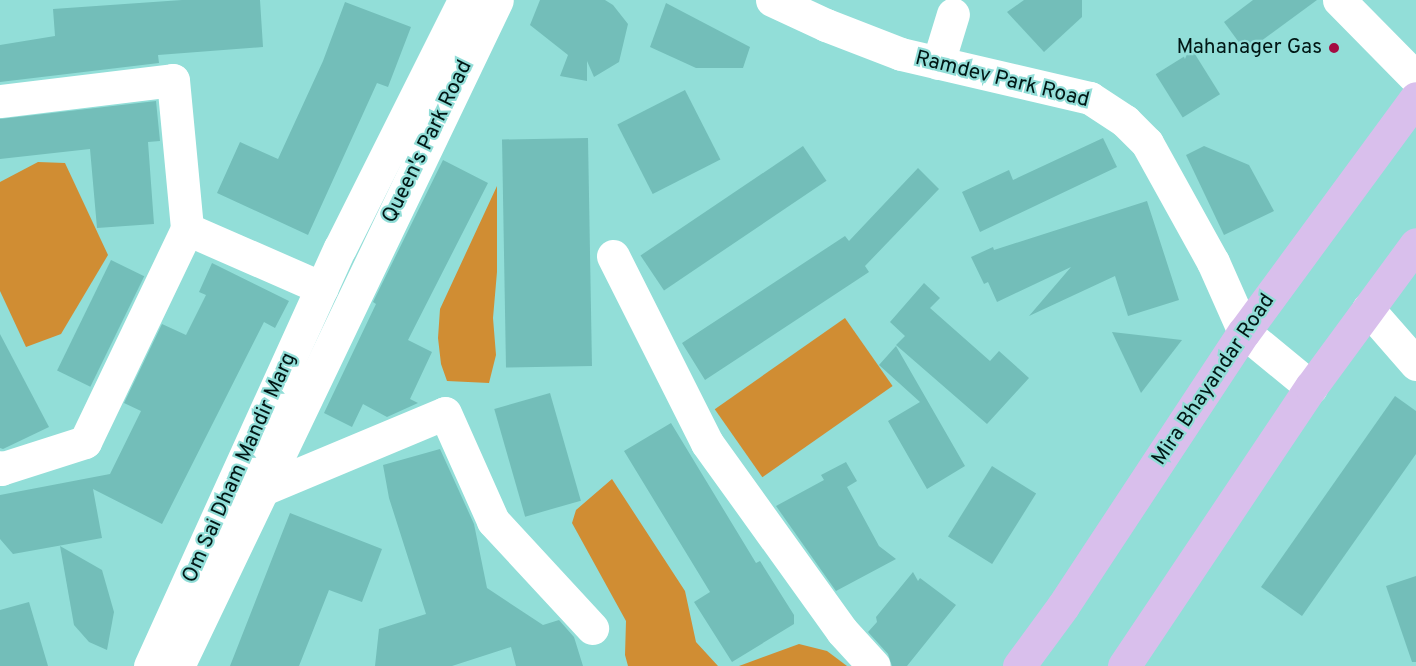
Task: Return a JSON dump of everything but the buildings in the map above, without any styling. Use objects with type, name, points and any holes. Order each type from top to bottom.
[{"type":"main road","name":"Mira Bhayandar Road","points":[[1019,666],[1063,606],[1244,332],[1416,98]]},
{"type":"main road","points":[[1124,666],[1311,387],[1416,244]]},
{"type":"street","name":"Queen's Park Road","points":[[326,279],[464,0]]},
{"type":"street","name":"Queen's Park Road","points":[[360,284],[497,0]]},
{"type":"street","name":"Ramdev Park Road","points":[[772,0],[826,25],[901,54],[1090,98],[1125,121],[1147,143],[1213,262],[1244,332],[1311,387]]},
{"type":"street","points":[[1339,0],[1416,78]]},
{"type":"street","points":[[938,63],[953,14]]},
{"type":"street","points":[[0,101],[173,80],[187,229],[85,442],[1,469],[0,467]]},
{"type":"street","points":[[187,229],[326,279],[360,284]]},
{"type":"street","points":[[613,256],[707,443],[842,631],[874,666]]},
{"type":"street","name":"Om Sai Dham Mandir Marg","points":[[150,666],[326,279]]},
{"type":"street","name":"Om Sai Dham Mandir Marg","points":[[178,666],[360,284]]},
{"type":"street","points":[[1368,309],[1416,364]]},
{"type":"street","points":[[261,490],[445,413],[493,522],[592,628]]},
{"type":"shaded area","points":[[38,162],[65,163],[108,255],[61,334],[26,347],[0,291],[0,182]]},
{"type":"shaded area","points":[[497,186],[497,272],[493,318],[496,355],[489,383],[447,381],[441,364],[438,338],[440,309]]},
{"type":"shaded area","points":[[845,318],[893,386],[762,477],[715,409]]},
{"type":"shaded area","points":[[612,479],[685,591],[696,642],[718,666],[628,666],[625,655],[626,621],[572,523],[576,510]]},
{"type":"shaded area","points":[[799,644],[827,651],[847,666],[739,666]]},
{"type":"place","name":"Mahanager Gas","points":[[1334,48]]}]
